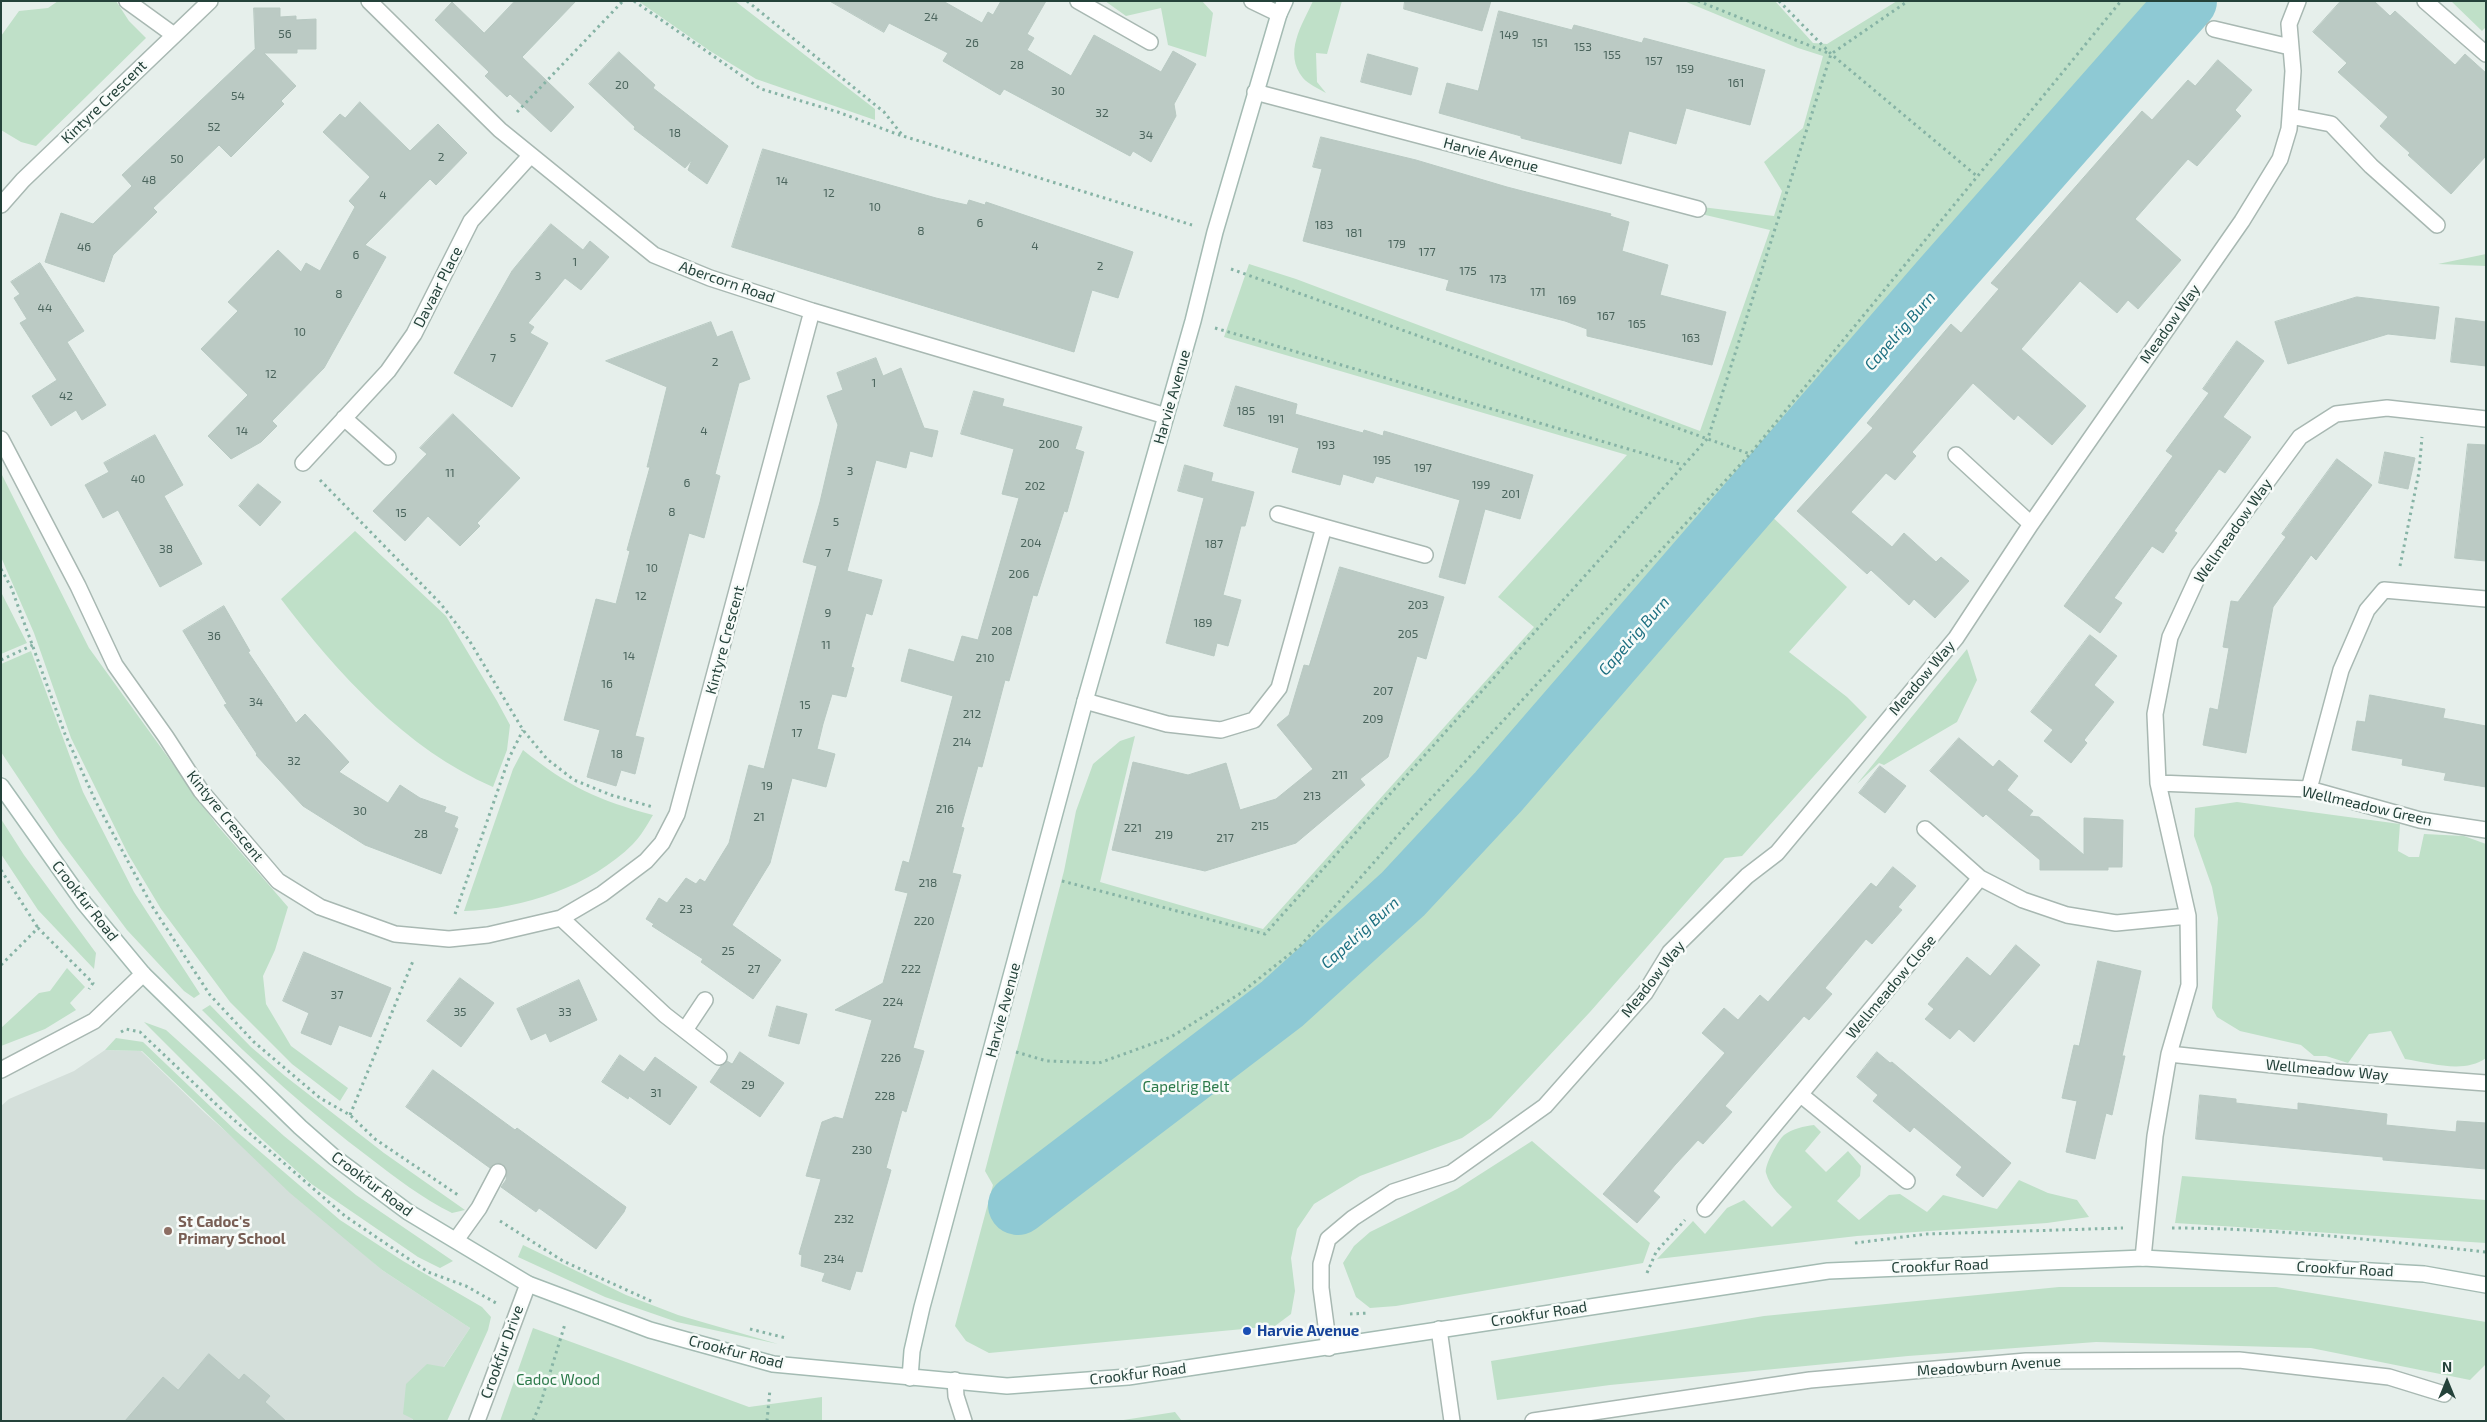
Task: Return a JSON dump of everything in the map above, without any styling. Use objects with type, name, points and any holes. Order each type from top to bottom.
[{"type":"street","points":[[127,1],[174,36]]},
{"type":"street","name":"Kintyre Crescent","points":[[1,205],[23,180],[210,1]]},
{"type":"street","name":"Abercorn Road","points":[[369,1],[500,130],[654,255],[710,278],[812,311],[1166,416]]},
{"type":"street","points":[[1078,1],[1150,42]]},
{"type":"street","points":[[1252,1],[1282,8]]},
{"type":"street","name":"Meadow Way","points":[[1329,1348],[1321,1288],[1322,1264],[1328,1239],[1353,1218],[1393,1192],[1451,1173],[1545,1106],[1645,993],[1670,952],[1747,876],[1777,853],[1956,638],[2031,524],[2242,221],[2280,159],[2289,129],[2293,71],[2289,24],[2298,1]]},
{"type":"street","points":[[2425,1],[2486,54]]},
{"type":"street","name":"Harvie Avenue","points":[[910,1378],[912,1351],[922,1307],[1040,875],[1085,701],[1193,321],[1207,260],[1255,92],[1282,8]]},
{"type":"street","points":[[2214,29],[2290,46]]},
{"type":"street","name":"Harvie Avenue","points":[[1255,92],[1698,209]]},
{"type":"street","points":[[2290,116],[2331,124],[2371,166],[2437,225]]},
{"type":"street","name":"Davaar Place","points":[[303,463],[388,371],[414,334],[471,221],[530,156]]},
{"type":"street","name":"Kintyre Crescent","points":[[1,439],[78,586],[115,665],[166,737],[201,791],[278,881],[320,907],[395,934],[450,939],[488,935],[561,918],[602,894],[646,861],[662,842],[677,814],[812,311]]},
{"type":"street","name":"Wellmeadow Way","points":[[2143,1258],[2155,1136],[2170,1054],[2189,985],[2188,916],[2158,784],[2155,714],[2170,637],[2199,574],[2300,437],[2336,414],[2387,408],[2486,419]]},
{"type":"street","points":[[344,418],[388,457]]},
{"type":"street","points":[[1956,455],[2031,524]]},
{"type":"street","points":[[1278,514],[1425,555]]},
{"type":"street","points":[[1085,701],[1167,724],[1221,730],[1254,720],[1280,688],[1324,527]]},
{"type":"street","points":[[2308,789],[2341,670],[2367,610],[2384,590],[2486,599]]},
{"type":"street","name":"Wellmeadow Green","points":[[2158,784],[2308,789],[2420,820],[2486,830]]},
{"type":"street","name":"Crookfur Road","points":[[1,786],[84,903],[143,974],[300,1127],[334,1157],[408,1212],[528,1284],[650,1330],[773,1364],[1007,1386],[1128,1377],[1828,1271],[2143,1258],[2424,1274],[2486,1285]]},
{"type":"street","points":[[1925,829],[1980,878],[2023,900],[2068,915],[2116,922],[2188,916]]},
{"type":"street","name":"Wellmeadow Close","points":[[1705,1209],[1802,1095],[1980,878]]},
{"type":"street","points":[[561,918],[628,982],[719,1057]]},
{"type":"street","points":[[1,1070],[94,1021],[143,974]]},
{"type":"street","points":[[685,1030],[705,1000]]},
{"type":"street","name":"Wellmeadow Way","points":[[2170,1054],[2339,1072],[2486,1083]]},
{"type":"street","points":[[1802,1095],[1907,1181]]},
{"type":"street","points":[[456,1240],[479,1208],[498,1172]]},
{"type":"street","name":"Crookfur Drive","points":[[477,1421],[528,1284]]},
{"type":"street","points":[[1439,1329],[1452,1421]]},
{"type":"street","name":"Meadowburn Avenue","points":[[1534,1421],[1810,1380],[2026,1361],[2240,1360],[2389,1377],[2444,1394]]},
{"type":"street","points":[[955,1380],[956,1396],[964,1421]]},
{"type":"path","points":[[500,130],[623,1]]},
{"type":"path","points":[[634,1],[761,89],[838,112],[903,136],[1215,232]]},
{"type":"path","points":[[747,1],[884,112],[903,136]]},
{"type":"path","points":[[1698,1],[1831,54]]},
{"type":"path","points":[[1779,1],[1831,54],[1978,177]]},
{"type":"path","points":[[1040,875],[1264,934],[1708,438],[1831,54],[1908,1]]},
{"type":"path","points":[[994,1046],[1047,1061],[1099,1063],[1171,1037],[1241,993],[1301,945],[1414,816],[1750,454],[2121,1]]},
{"type":"path","points":[[1207,260],[1750,454]]},
{"type":"path","points":[[1193,321],[1683,465]]},
{"type":"path","points":[[2397,591],[2402,552],[2419,472],[2424,412]]},
{"type":"path","points":[[303,463],[440,603],[469,640],[522,730],[547,759],[574,780],[611,795],[677,814]]},
{"type":"path","points":[[1,569],[11,587],[65,734],[96,802],[152,906],[210,995],[254,1042],[320,1098],[350,1115],[375,1140],[563,1261],[662,1306]]},
{"type":"path","points":[[1,660],[33,646]]},
{"type":"path","points":[[450,939],[457,905],[508,758],[522,730]]},
{"type":"path","points":[[1,870],[38,928],[93,983],[79,1002],[107,1041],[126,1028],[140,1032],[233,1119],[345,1216],[428,1272],[466,1286],[517,1312]]},
{"type":"path","points":[[1,965],[38,928]]},
{"type":"path","points":[[350,1115],[403,989],[422,936]]},
{"type":"path","points":[[1647,1273],[1656,1252],[1686,1219],[1705,1209]]},
{"type":"path","points":[[533,1421],[541,1402],[573,1301]]},
{"type":"path","points":[[745,1328],[795,1341]]},
{"type":"path","points":[[767,1421],[773,1364]]},
{"type":"shaded area","name":"St Cadoc's Primary School","points":[[105,1050],[141,1051],[205,1113],[382,1270],[470,1328],[422,1399],[412,1421],[1,1421],[1,1106],[9,1099],[74,1071]]},
{"type":"green space","points":[[58,1],[116,1],[129,21],[146,38],[36,146],[21,142],[1,130],[1,36],[19,11],[48,8]]},
{"type":"green space","points":[[638,1],[735,1],[875,109],[875,120],[756,79],[710,51]]},
{"type":"green space","points":[[1105,1],[1202,1],[1213,13],[1206,57],[1168,45],[1161,8],[1126,16]]},
{"type":"green space","points":[[1313,1],[1342,1],[1327,54],[1316,53],[1317,82],[1326,93],[1303,78],[1297,68],[1295,59],[1296,39]]},
{"type":"green space","name":"Capelrig Belt","points":[[1684,1],[1775,1],[1813,43],[1827,44],[1897,1],[2214,1],[2142,64],[2083,145],[1855,399],[1767,512],[1847,587],[1789,652],[1847,697],[1867,717],[1742,856],[1725,858],[1590,1012],[1491,1118],[1462,1138],[1360,1176],[1314,1204],[1297,1229],[1291,1258],[1295,1291],[1291,1314],[1275,1326],[989,1353],[966,1341],[955,1326],[993,1185],[985,1171],[1064,871],[1076,811],[1093,764],[1120,741],[1135,736],[1100,882],[1263,929],[1534,627],[1498,597],[1627,455],[1224,337],[1249,264],[1296,279],[1700,431],[1770,230],[1701,214],[1702,207],[1774,216],[1782,191],[1764,162],[1803,128],[1823,56],[1798,48]]},
{"type":"green space","points":[[2451,1],[2486,1],[2486,27],[2482,31]]},
{"type":"green space","points":[[2486,254],[2486,266],[2438,264]]},
{"type":"green space","points":[[1,473],[89,648],[217,825],[288,907],[275,950],[263,976],[266,1004],[291,1046],[348,1088],[340,1101],[292,1064],[230,1002],[161,909],[128,854],[71,738],[34,633],[1,557]]},
{"type":"green space","points":[[355,531],[446,616],[510,725],[507,750],[493,787],[461,771],[403,731],[350,681],[326,655],[281,599]]},
{"type":"green space","points":[[1,592],[27,643],[1,654]]},
{"type":"green space","points":[[1967,649],[1977,680],[1957,722],[1884,765],[1879,763],[1857,784]]},
{"type":"green space","points":[[31,651],[83,792],[134,892],[200,994],[194,998],[184,991],[127,930],[59,839],[1,752],[1,664]]},
{"type":"green space","points":[[523,750],[555,774],[584,791],[616,804],[653,815],[633,844],[616,859],[577,883],[532,900],[509,906],[464,911],[513,769]]},
{"type":"green space","points":[[2237,802],[2400,824],[2398,851],[2409,857],[2419,857],[2424,834],[2464,836],[2486,844],[2486,1058],[2477,1063],[2458,1066],[2436,1065],[2405,1059],[2391,1031],[2369,1034],[2348,1063],[2326,1056],[2314,1056],[2301,1045],[2240,1031],[2217,1017],[2212,1008],[2218,918],[2212,887],[2194,836],[2195,808]]},
{"type":"green space","points":[[1,819],[24,855],[96,953],[94,969],[38,910],[1,854]]},
{"type":"green space","points":[[67,968],[85,987],[70,1003],[76,1010],[45,1029],[1,1046],[1,1028],[39,993],[50,991]]},
{"type":"green space","points":[[210,1005],[251,1047],[285,1076],[384,1153],[465,1210],[452,1213],[430,1201],[348,1141],[304,1105],[202,1010]]},
{"type":"green space","points":[[144,1022],[166,1030],[284,1136],[356,1195],[453,1261],[440,1268],[418,1257],[310,1183],[254,1132]]},
{"type":"green space","points":[[116,1038],[143,1042],[236,1131],[340,1220],[403,1261],[482,1307],[491,1317],[488,1330],[447,1421],[412,1421],[413,1419],[403,1414],[406,1384],[427,1364],[444,1367],[470,1328],[382,1270],[290,1193],[142,1051],[105,1050]]},
{"type":"green space","points":[[1814,1125],[1821,1132],[1805,1151],[1826,1172],[1848,1151],[1861,1166],[1860,1176],[1837,1201],[1859,1220],[1889,1195],[1900,1194],[1927,1212],[1943,1195],[1997,1209],[2019,1180],[2048,1193],[2077,1200],[2089,1217],[2047,1223],[1857,1236],[1657,1259],[1693,1221],[1705,1234],[1727,1208],[1744,1200],[1772,1227],[1792,1207],[1770,1183],[1766,1173],[1769,1159],[1784,1135],[1798,1128]]},
{"type":"green space","points":[[1532,1141],[1650,1243],[1643,1263],[1396,1306],[1370,1308],[1356,1297],[1343,1263],[1354,1246],[1370,1232],[1457,1189]]},
{"type":"green space","points":[[2182,1176],[2486,1200],[2486,1243],[2175,1223]]},
{"type":"green space","points":[[523,1245],[626,1295],[678,1315],[778,1344],[677,1322],[605,1297],[518,1257]]},
{"type":"green space","points":[[2059,1287],[2276,1287],[2486,1322],[2486,1364],[2470,1380],[2311,1348],[2096,1342],[1908,1356],[1610,1385],[1497,1400],[1491,1361],[1764,1316]]},
{"type":"green space","name":"Cadoc Wood","points":[[533,1328],[749,1407],[822,1397],[822,1421],[500,1421]]},
{"type":"green space","points":[[1175,1412],[1182,1421],[1117,1421]]},
{"type":"building","points":[[515,1],[576,1],[522,57],[574,107],[551,132],[510,94],[507,97],[485,76],[489,72],[435,20],[452,2],[484,33]]},
{"type":"building","points":[[830,1],[943,1],[982,23],[988,12],[993,15],[1001,1],[1046,1],[1027,34],[1034,38],[1027,50],[1071,76],[1094,35],[1161,72],[1173,51],[1196,64],[1174,104],[1176,116],[1151,162],[1133,151],[1130,156],[1004,89],[1000,95],[943,61],[948,53],[889,23],[884,32]]},
{"type":"building","points":[[1405,1],[1491,1],[1482,31],[1404,9]]},
{"type":"building","points":[[2341,1],[2374,1],[2390,16],[2395,11],[2455,65],[2465,54],[2486,73],[2486,156],[2451,194],[2408,155],[2410,153],[2380,126],[2388,117],[2338,72],[2347,63],[2313,32]]},
{"type":"building","points":[[254,8],[280,8],[280,17],[296,16],[296,20],[316,19],[316,49],[297,49],[297,53],[264,53],[296,86],[281,101],[284,104],[231,157],[219,145],[153,208],[157,212],[113,255],[104,282],[45,262],[61,213],[93,224],[132,186],[122,175],[255,49]]},
{"type":"building","points":[[1499,11],[1572,30],[1574,25],[1642,43],[1644,38],[1765,70],[1750,125],[1686,108],[1676,144],[1629,131],[1621,164],[1521,138],[1521,136],[1439,113],[1447,83],[1478,91]]},
{"type":"building","points":[[619,52],[655,85],[653,88],[728,146],[707,184],[688,170],[692,160],[685,168],[634,129],[635,127],[589,84]]},
{"type":"building","points":[[1368,54],[1418,68],[1411,95],[1361,82]]},
{"type":"building","points":[[2218,60],[2252,90],[2235,110],[2241,116],[2197,166],[2188,159],[2135,219],[2181,260],[2138,309],[2128,300],[2117,313],[2080,281],[2021,349],[2086,406],[2052,445],[2018,415],[2014,420],[1973,383],[1912,452],[1916,456],[1895,480],[1886,473],[1851,512],[1892,547],[1904,533],[1936,562],[1941,557],[1969,581],[1935,618],[1914,599],[1909,605],[1871,570],[1867,574],[1797,511],[1873,428],[1867,423],[1951,324],[1961,333],[1999,289],[1991,283],[2142,111],[2152,120],[2188,80],[2195,86]]},
{"type":"building","points":[[360,102],[410,151],[438,124],[467,153],[436,185],[430,179],[365,245],[386,257],[324,368],[272,421],[277,426],[261,442],[231,459],[208,436],[248,395],[201,349],[238,311],[228,302],[278,250],[301,272],[306,263],[320,271],[355,207],[349,201],[370,177],[323,132],[340,114],[345,118]]},
{"type":"building","points":[[1321,137],[1416,160],[1507,187],[1611,214],[1610,216],[1629,222],[1622,251],[1668,265],[1660,295],[1726,312],[1712,365],[1587,336],[1587,329],[1565,321],[1446,290],[1449,280],[1303,241],[1322,169],[1313,167]]},
{"type":"building","points":[[763,149],[936,198],[967,205],[969,200],[985,205],[986,202],[1133,252],[1118,298],[1092,290],[1074,352],[732,247]]},
{"type":"building","points":[[551,224],[583,250],[590,241],[609,257],[581,290],[565,278],[528,323],[534,327],[530,333],[548,343],[512,407],[454,373],[512,271]]},
{"type":"building","points":[[40,263],[84,331],[67,342],[106,405],[82,420],[76,410],[51,426],[32,396],[57,380],[20,323],[27,319],[14,298],[20,294],[11,282]]},
{"type":"building","points":[[2357,297],[2439,307],[2435,339],[2388,334],[2288,364],[2275,322]]},
{"type":"building","points":[[2456,318],[2486,322],[2486,366],[2451,362]]},
{"type":"building","points":[[711,322],[717,337],[732,331],[750,379],[739,383],[715,474],[720,476],[704,538],[689,533],[635,736],[644,738],[635,774],[621,770],[616,786],[587,777],[600,730],[564,720],[596,599],[616,604],[630,551],[627,550],[650,467],[647,467],[667,387],[606,361]]},
{"type":"building","points":[[2237,341],[2264,361],[2223,417],[2251,437],[2225,473],[2219,469],[2174,531],[2177,533],[2163,553],[2152,546],[2114,598],[2122,603],[2100,633],[2064,606],[2173,456],[2166,451],[2209,393],[2203,389]]},
{"type":"building","points":[[876,358],[883,376],[901,368],[924,428],[938,431],[932,457],[910,451],[906,468],[876,460],[847,571],[882,580],[872,615],[866,613],[851,667],[854,668],[846,697],[832,694],[823,724],[817,749],[835,754],[826,787],[792,778],[770,863],[732,925],[781,960],[753,999],[701,962],[703,959],[652,926],[654,924],[646,919],[659,898],[667,903],[686,878],[696,884],[700,879],[705,882],[729,843],[749,765],[764,769],[817,566],[803,562],[820,502],[838,425],[827,396],[843,390],[837,373]]},
{"type":"building","points":[[1236,386],[1297,404],[1295,414],[1363,433],[1364,430],[1383,436],[1384,431],[1533,475],[1520,519],[1485,509],[1465,584],[1439,577],[1460,500],[1376,476],[1373,483],[1343,474],[1340,485],[1292,472],[1299,448],[1224,426]]},
{"type":"building","points":[[974,391],[1004,399],[1002,406],[1082,427],[1075,449],[1084,452],[1067,512],[1064,511],[1037,596],[1033,595],[1009,681],[1005,680],[982,767],[978,766],[961,827],[964,828],[952,873],[961,875],[913,1048],[924,1051],[906,1112],[902,1110],[886,1168],[891,1170],[862,1272],[856,1271],[850,1290],[822,1281],[825,1273],[801,1266],[802,1255],[799,1254],[821,1179],[806,1176],[822,1122],[835,1117],[843,1119],[872,1020],[835,1010],[883,983],[908,893],[895,890],[903,861],[909,863],[953,696],[901,681],[909,649],[954,662],[962,636],[978,640],[1019,498],[1002,494],[1014,449],[961,434]]},
{"type":"building","points":[[453,414],[520,478],[477,523],[480,526],[460,546],[428,516],[405,541],[373,511],[427,454],[420,448]]},
{"type":"building","points":[[155,435],[183,485],[164,496],[202,564],[160,587],[118,510],[103,518],[85,485],[109,472],[104,463]]},
{"type":"building","points":[[2468,444],[2486,445],[2486,561],[2455,558]]},
{"type":"building","points":[[2385,452],[2415,458],[2408,489],[2379,483]]},
{"type":"building","points":[[2337,459],[2372,485],[2316,560],[2311,555],[2273,607],[2246,753],[2203,745],[2210,708],[2218,710],[2229,648],[2223,647],[2231,601],[2238,602],[2286,537],[2282,534]]},
{"type":"building","points":[[1185,465],[1213,473],[1211,481],[1254,492],[1245,526],[1241,526],[1223,595],[1241,600],[1228,646],[1217,643],[1214,656],[1166,643],[1204,498],[1178,491]]},
{"type":"building","points":[[258,484],[281,502],[260,526],[239,506]]},
{"type":"building","points":[[1340,567],[1444,597],[1426,659],[1417,656],[1388,757],[1360,779],[1365,785],[1296,843],[1205,871],[1112,850],[1133,762],[1188,775],[1226,763],[1240,810],[1276,799],[1313,769],[1277,725],[1289,715],[1304,665],[1309,666]]},
{"type":"building","points":[[224,606],[250,651],[248,652],[296,723],[305,714],[349,762],[339,772],[388,803],[400,785],[420,798],[446,807],[444,812],[458,817],[454,827],[458,829],[441,874],[365,845],[303,806],[256,755],[224,705],[227,704],[183,631]]},
{"type":"building","points":[[2090,635],[2117,656],[2094,685],[2114,702],[2084,740],[2087,743],[2071,763],[2044,741],[2053,730],[2031,712]]},
{"type":"building","points":[[2370,695],[2445,709],[2443,718],[2486,726],[2486,787],[2444,780],[2446,773],[2402,765],[2403,759],[2352,750],[2357,721],[2365,722]]},
{"type":"building","points":[[1959,738],[1993,767],[1999,760],[2018,776],[2007,790],[2033,811],[2029,816],[2039,817],[2084,855],[2084,818],[2123,820],[2122,867],[2108,867],[2108,870],[2040,870],[2040,860],[1986,814],[1983,817],[1930,771]]},
{"type":"building","points":[[1880,766],[1906,786],[1885,813],[1859,793]]},
{"type":"building","points":[[1893,867],[1916,886],[1898,907],[1902,910],[1872,944],[1866,939],[1825,988],[1832,994],[1809,1020],[1804,1016],[1725,1106],[1732,1112],[1703,1144],[1698,1140],[1675,1165],[1653,1191],[1660,1197],[1637,1223],[1603,1194],[1725,1053],[1702,1033],[1724,1008],[1738,1020],[1760,995],[1768,1002],[1871,883],[1876,887]]},
{"type":"building","points":[[2016,945],[2040,965],[1974,1042],[1959,1029],[1950,1039],[1925,1019],[1934,1009],[1928,1004],[1967,957],[1990,976]]},
{"type":"building","points":[[304,952],[391,988],[371,1037],[339,1025],[331,1045],[301,1033],[309,1013],[283,1001]]},
{"type":"building","points":[[2098,961],[2141,971],[2122,1056],[2125,1056],[2112,1115],[2106,1113],[2095,1159],[2066,1152],[2077,1101],[2062,1098],[2074,1045],[2079,1046]]},
{"type":"building","points":[[460,978],[494,1003],[461,1047],[427,1021]]},
{"type":"building","points":[[579,980],[597,1020],[550,1042],[546,1033],[531,1040],[517,1009]]},
{"type":"building","points":[[777,1006],[807,1014],[799,1044],[769,1036]]},
{"type":"building","points":[[740,1052],[784,1083],[760,1117],[710,1082],[721,1066],[727,1061],[732,1064]]},
{"type":"building","points":[[1877,1052],[1890,1063],[1892,1062],[2011,1163],[1983,1197],[1956,1175],[1962,1167],[1914,1127],[1910,1132],[1873,1101],[1878,1095],[1857,1077]]},
{"type":"building","points":[[620,1055],[644,1072],[655,1057],[697,1087],[670,1125],[629,1096],[628,1099],[602,1082]]},
{"type":"building","points":[[433,1070],[626,1207],[596,1249],[539,1208],[536,1212],[501,1187],[506,1180],[507,1172],[503,1164],[497,1163],[490,1168],[406,1107]]},
{"type":"building","points":[[2200,1095],[2236,1099],[2236,1103],[2298,1110],[2298,1103],[2387,1114],[2386,1125],[2456,1132],[2457,1121],[2486,1123],[2486,1169],[2383,1160],[2383,1157],[2196,1139]]},
{"type":"building","points":[[209,1354],[239,1380],[244,1374],[270,1396],[265,1402],[286,1421],[125,1421],[163,1377],[178,1390]]},
{"type":"waterway","name":"Capelrig Burn","points":[[1018,1205],[1282,1004],[1403,894],[1498,792],[1941,280],[2187,1]]},
{"type":"place","name":"St Cadoc's Primary School","points":[[168,1231]]},
{"type":"place","name":"Harvie Avenue","points":[[1247,1331]]}]
